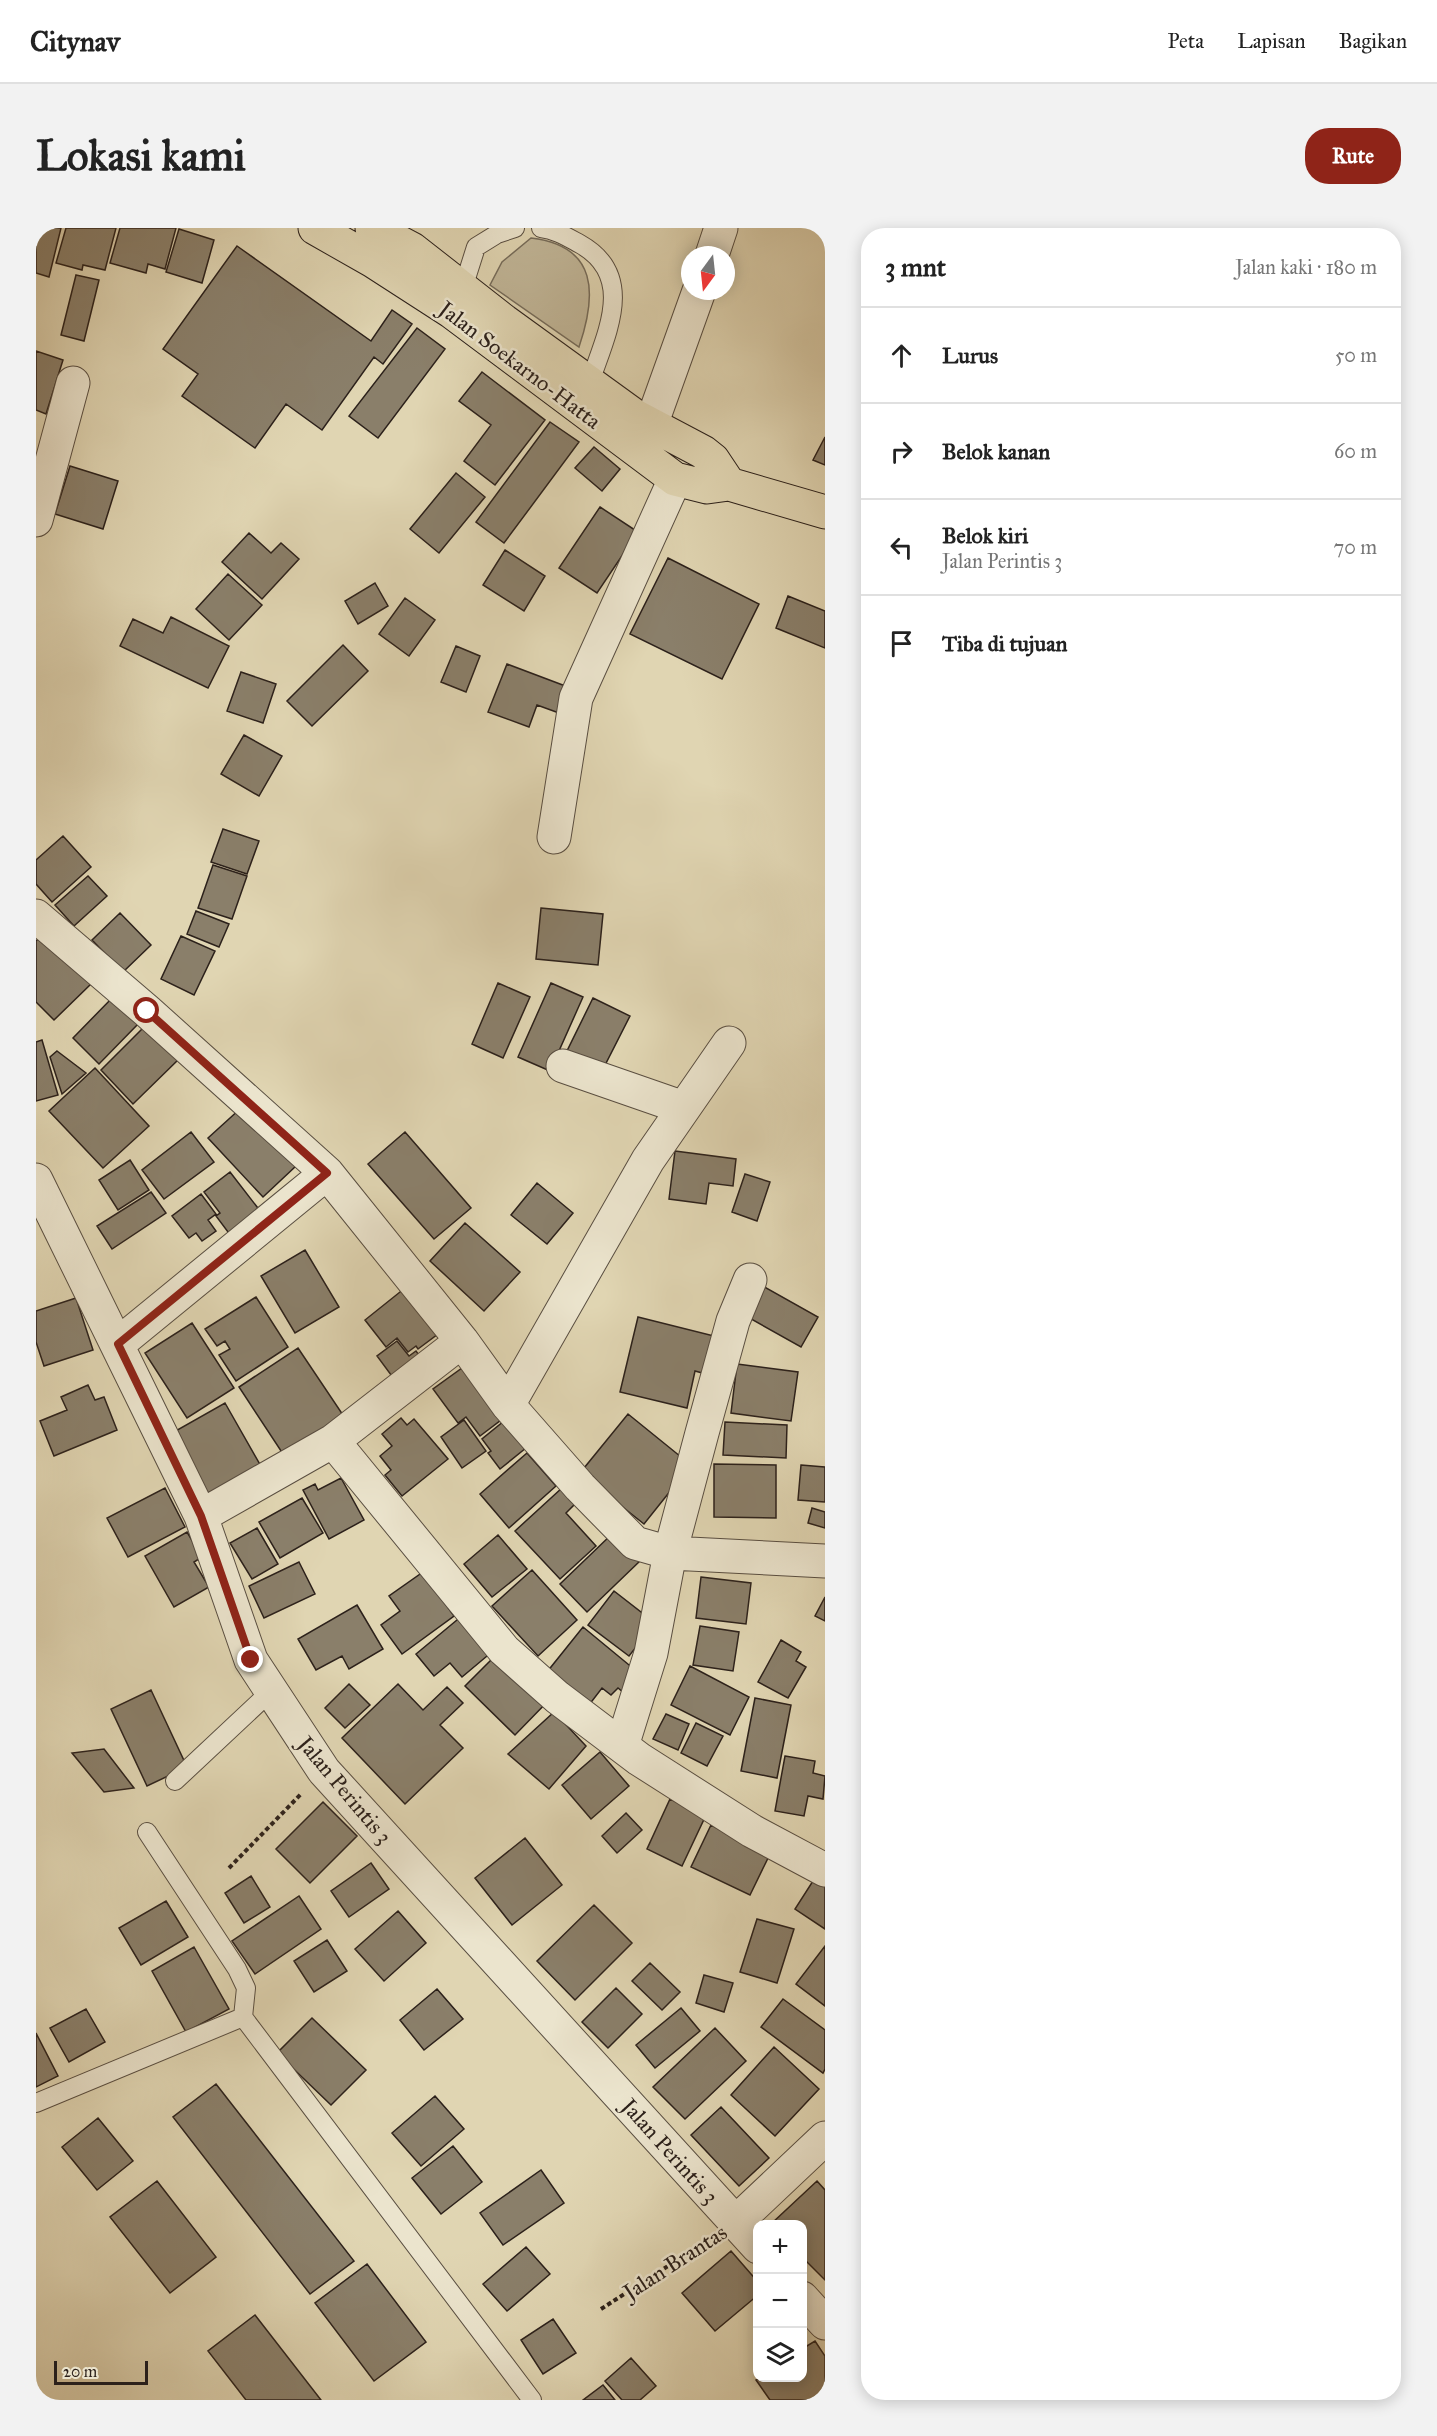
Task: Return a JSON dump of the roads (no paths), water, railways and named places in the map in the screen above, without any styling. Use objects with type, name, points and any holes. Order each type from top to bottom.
[{"type":"highway","name":"Jalan Soekarno-Hatta","points":[[315,228],[373,261],[457,300],[590,382],[635,416],[703,452],[713,460],[729,484]]},
{"type":"highway","name":"Jalan Soekarno-Hatta","points":[[372,228],[412,249],[457,300],[675,479],[707,487],[729,484],[825,512]]},
{"type":"street","points":[[715,246],[721,228]]},
{"type":"street","points":[[651,424],[696,300]]},
{"type":"street","points":[[36,520],[73,383]]},
{"type":"street","points":[[554,837],[576,698],[675,479]]},
{"type":"street","points":[[36,916],[147,1011],[327,1173],[462,1341],[508,1405],[580,1487],[635,1543],[670,1552],[825,1561]]},
{"type":"street","points":[[508,1405],[648,1160],[729,1043]]},
{"type":"street","points":[[562,1066],[684,1108]]},
{"type":"street","points":[[118,1344],[327,1173]]},
{"type":"street","name":"Jalan Perintis 3","points":[[36,1180],[201,1516],[251,1660],[270,1692],[324,1771],[753,2241]]},
{"type":"street","points":[[622,1746],[651,1653],[670,1552],[733,1321],[750,1280]]},
{"type":"street","points":[[201,1516],[333,1441],[462,1341]]},
{"type":"street","points":[[333,1441],[504,1650],[557,1697],[622,1746],[752,1831],[825,1870]]},
{"type":"street","name":"Jalan Brantas","points":[[736,2222],[825,2138]]},
{"type":"street","points":[[807,2303],[825,2323]]},
{"type":"lane","points":[[457,300],[483,228]]},
{"type":"lane","points":[[476,247],[497,234],[515,228]]},
{"type":"lane","points":[[541,228],[551,229],[589,250],[604,264],[614,288],[612,317],[590,382]]},
{"type":"lane","points":[[175,1781],[270,1692]]},
{"type":"lane","points":[[147,1832],[237,1969],[246,1988],[243,2017],[532,2400]]},
{"type":"lane","points":[[36,2103],[243,2017]]}]
